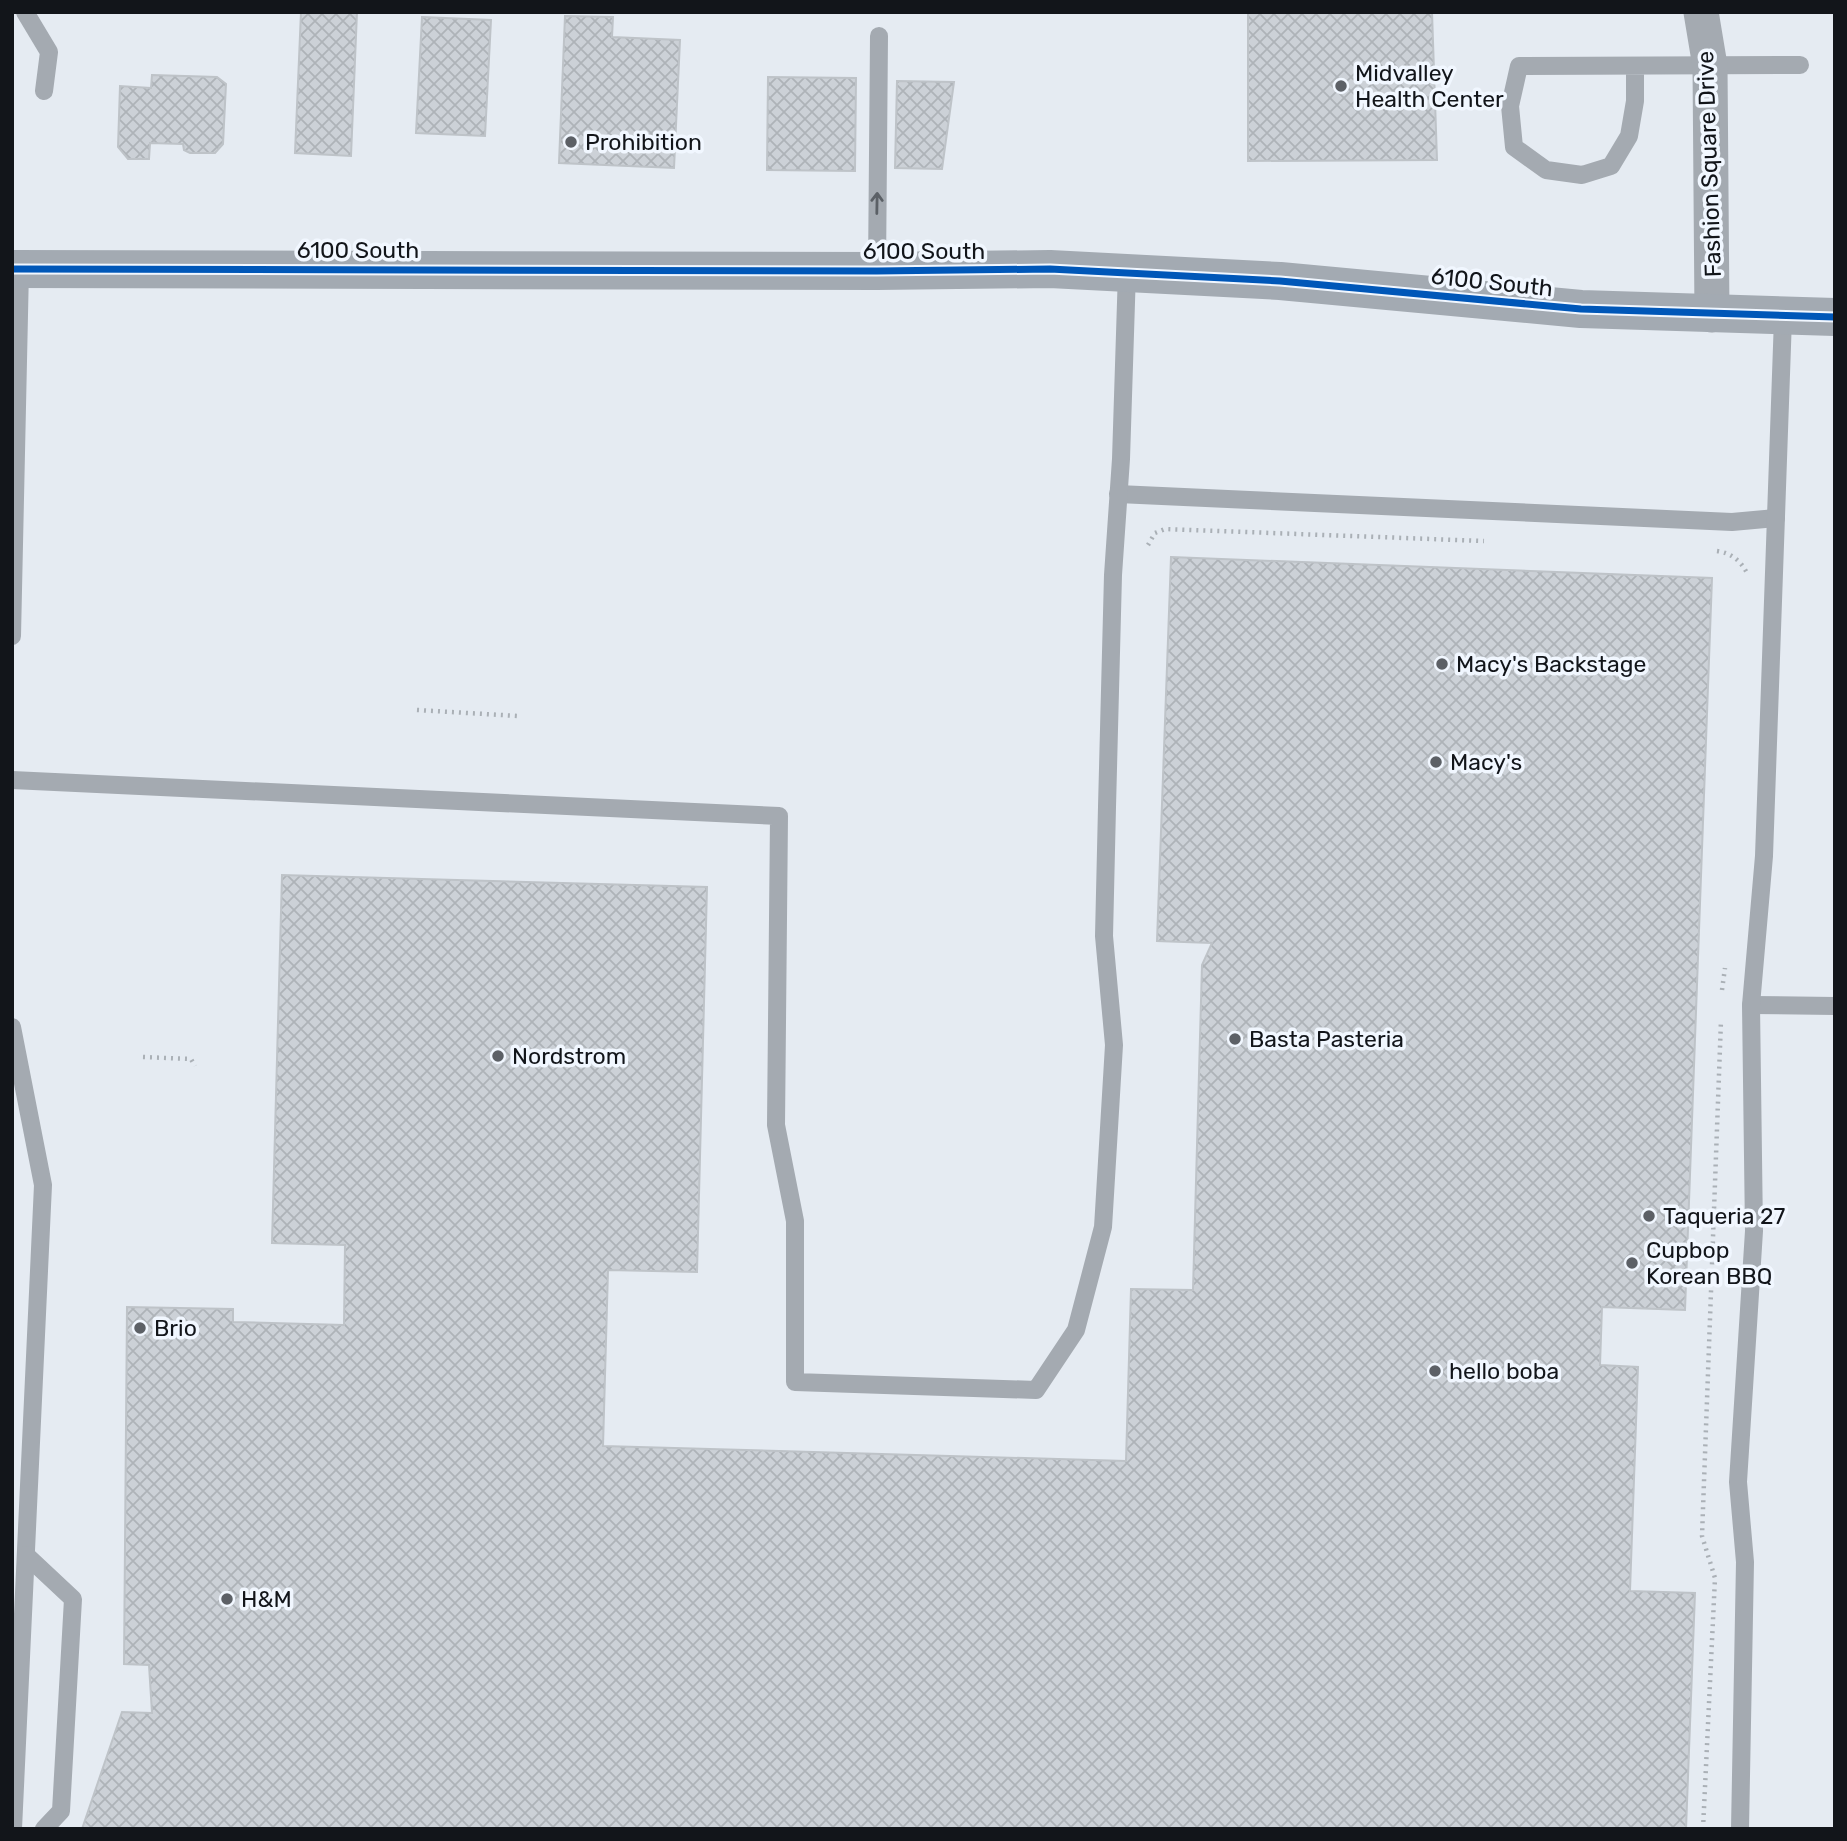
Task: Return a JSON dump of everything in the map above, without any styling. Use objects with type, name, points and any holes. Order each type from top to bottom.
[{"type":"street","name":"Fashion Square Drive","points":[[1701,12],[1710,66],[1712,315]]},
{"type":"street","name":"6100 South","points":[[16,269],[1127,271],[1280,281],[1521,305],[1783,318],[1835,317]]},
{"type":"lane","points":[[25,12],[49,52],[44,91]]},
{"type":"lane","points":[[877,271],[879,36]]},
{"type":"lane","points":[[1635,66],[1635,101],[1629,135],[1611,166],[1582,174],[1546,170],[1514,147],[1510,106],[1519,66],[1800,65]]},
{"type":"lane","points":[[12,636],[16,269]]},
{"type":"lane","points":[[12,780],[779,816],[776,1125],[795,1221],[795,1382],[1036,1390],[1076,1330],[1103,1227],[1114,1045],[1104,936],[1113,575],[1127,271]]},
{"type":"lane","points":[[1740,1829],[1745,1562],[1738,1482],[1755,1231],[1751,1005],[1764,856],[1783,318]]},
{"type":"lane","points":[[1118,494],[1732,522],[1776,518]]},
{"type":"lane","points":[[1751,1005],[1835,1006]]},
{"type":"lane","points":[[12,1027],[43,1185],[26,1555],[14,1745],[13,1829]]},
{"type":"lane","points":[[26,1555],[73,1599],[61,1811],[44,1829]]},
{"type":"path","points":[[1149,545],[1155,533],[1165,528],[1487,541]]},
{"type":"path","points":[[1706,549],[1726,552],[1741,562],[1748,575]]},
{"type":"path","points":[[417,710],[518,716]]},
{"type":"path","points":[[1722,999],[1723,972],[1728,962]]},
{"type":"path","points":[[1703,1829],[1715,1578],[1702,1536],[1722,1012]]},
{"type":"path","points":[[143,1057],[191,1059],[195,1066]]},
{"type":"building","points":[[301,12],[357,12],[351,156],[295,153]]},
{"type":"building","name":"Midvalley Health Center","points":[[1248,12],[1432,12],[1437,160],[1248,161]]},
{"type":"building","points":[[565,16],[613,17],[612,37],[680,40],[674,168],[559,163]]},
{"type":"building","points":[[422,17],[491,20],[485,136],[416,133]]},
{"type":"building","points":[[152,75],[217,77],[226,84],[223,144],[215,153],[190,153],[184,150],[183,144],[150,143],[149,159],[128,159],[118,147],[120,86],[151,88]]},
{"type":"building","points":[[768,77],[856,78],[855,171],[767,170]]},
{"type":"building","points":[[897,81],[954,82],[942,169],[895,168]]},
{"type":"building","points":[[1171,557],[1712,578],[1685,1310],[1602,1307],[1600,1365],[1638,1367],[1630,1591],[1695,1593],[1686,1829],[82,1829],[122,1712],[152,1713],[149,1665],[124,1664],[127,1307],[233,1309],[233,1322],[344,1325],[345,1245],[272,1243],[282,875],[707,887],[697,1272],[608,1270],[603,1446],[1126,1461],[1131,1289],[1193,1290],[1202,965],[1212,943],[1157,941]]},
{"type":"cycle path","points":[[12,269],[1050,269],[1280,281],[1581,309],[1835,317]]},
{"type":"place","name":"Midvalley Health Center","points":[[1341,86]]},
{"type":"place","name":"Prohibition","points":[[571,142]]},
{"type":"place","name":"Macy's Backstage","points":[[1442,664]]},
{"type":"place","name":"Macy's","points":[[1436,762]]},
{"type":"place","name":"Basta Pasteria","points":[[1235,1039]]},
{"type":"place","name":"Nordstrom","points":[[498,1056]]},
{"type":"place","name":"Taqueria 27","points":[[1649,1216]]},
{"type":"place","name":"Cupbop Korean BBQ","points":[[1632,1263]]},
{"type":"place","name":"Brio","points":[[140,1328]]},
{"type":"place","name":"hello boba","points":[[1435,1371]]},
{"type":"place","name":"H&M","points":[[227,1599]]}]
